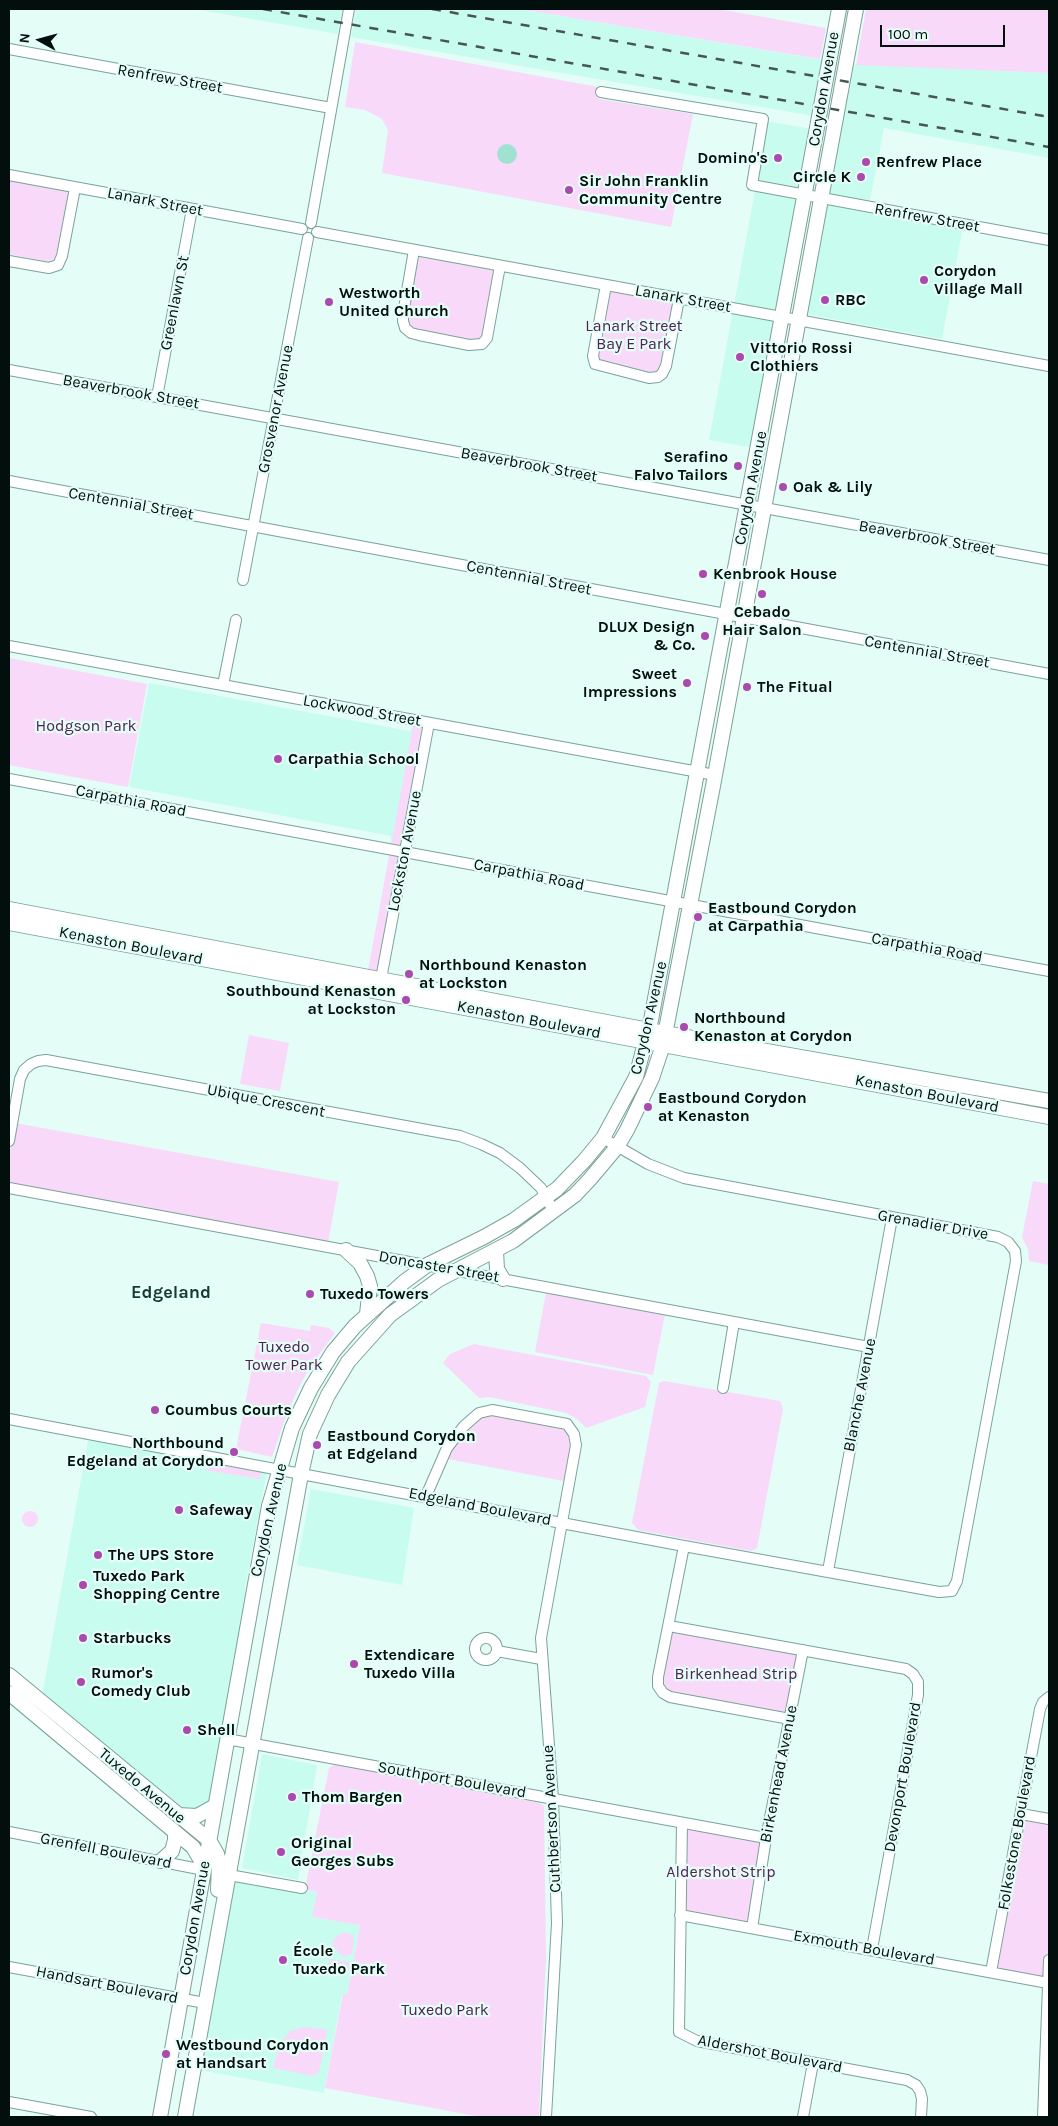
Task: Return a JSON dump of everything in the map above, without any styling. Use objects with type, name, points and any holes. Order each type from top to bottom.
[{"type":"main road","name":"Corydon Avenue","points":[[160,2117],[269,1506],[292,1428],[310,1388],[333,1352],[368,1314],[404,1282],[427,1265],[514,1220],[546,1198],[584,1161],[603,1138],[636,1076],[648,1036],[748,505],[838,9]]},
{"type":"main road","name":"Corydon Avenue","points":[[185,2117],[301,1474],[310,1434],[328,1395],[348,1362],[390,1315],[438,1280],[496,1251],[554,1212],[575,1195],[617,1147],[652,1078],[664,1039],[715,775],[856,9]]},
{"type":"main road","name":"Kenaston Boulevard","points":[[9,909],[381,979],[648,1036]]},
{"type":"main road","name":"Kenaston Boulevard","points":[[9,924],[648,1036],[1049,1117]]},
{"type":"main road","name":"Kenaston Boulevard","points":[[664,1039],[1049,1101]]},
{"type":"main road","points":[[475,1241],[483,1257]]},
{"type":"main road","points":[[346,1250],[360,1263],[367,1276],[370,1286],[368,1314]]},
{"type":"main road","points":[[496,1251],[496,1269],[503,1279]]},
{"type":"main road","points":[[404,1282],[414,1296]]},
{"type":"main road","name":"Tuxedo Avenue","points":[[9,1675],[209,1840],[218,1854],[219,1862],[220,1882],[215,1911],[219,1924]]},
{"type":"main road","name":"Tuxedo Avenue","points":[[9,1694],[193,1847],[200,1858],[204,1870]]},
{"type":"main road","points":[[178,1815],[197,1816],[215,1806]]},
{"type":"main road","points":[[161,1861],[172,1851],[175,1832]]},
{"type":"street","name":"Grosvenor Avenue","points":[[243,580],[349,9]]},
{"type":"street","name":"Renfrew Street","points":[[9,49],[331,108]]},
{"type":"street","name":"Renfrew Street","points":[[600,92],[763,119],[752,185],[1049,240]]},
{"type":"street","name":"Lanark Street","points":[[9,176],[1049,366]]},
{"type":"street","points":[[9,261],[49,268],[58,265],[62,256],[74,188]]},
{"type":"street","name":"Greenlawn St","points":[[157,397],[192,209]]},
{"type":"street","points":[[414,250],[402,322],[405,328],[419,335],[469,345],[482,344],[487,338],[500,266]]},
{"type":"street","points":[[606,285],[593,356],[595,364],[649,378],[658,378],[666,366],[678,299]]},
{"type":"street","name":"Beaverbrook Street","points":[[9,370],[1049,560]]},
{"type":"street","name":"Centennial Street","points":[[9,482],[1049,674]]},
{"type":"street","points":[[223,685],[236,620]]},
{"type":"street","name":"Lockwood Street","points":[[9,646],[715,775]]},
{"type":"street","name":"Lockston Avenue","points":[[381,979],[429,723]]},
{"type":"street","name":"Carpathia Road","points":[[9,779],[1049,970]]},
{"type":"street","name":"Ubique Crescent","points":[[9,1141],[20,1079],[24,1070],[30,1064],[46,1060],[460,1136],[500,1153],[520,1168],[540,1188],[554,1212]]},
{"type":"street","name":"Grenadier Drive","points":[[603,1138],[655,1167],[684,1178],[998,1237],[1008,1242],[1015,1251],[1016,1261],[957,1581],[952,1591]]},
{"type":"street","name":"Doncaster Street","points":[[9,1188],[870,1347]]},
{"type":"street","name":"Blanche Avenue","points":[[828,1571],[892,1218]]},
{"type":"street","points":[[723,1388],[734,1322]]},
{"type":"street","name":"Cuthbertson Avenue","points":[[426,1496],[447,1448],[464,1426],[479,1413],[492,1410],[567,1424],[574,1434],[576,1445],[541,1638],[541,1659],[554,1799],[557,1923],[546,2117]]},
{"type":"street","name":"Edgeland Boulevard","points":[[9,1419],[684,1546],[939,1592],[952,1591]]},
{"type":"street","points":[[684,1546],[658,1677],[658,1686],[663,1693],[670,1697],[790,1719]]},
{"type":"street","name":"Devonport Boulevard","points":[[669,1626],[906,1669],[913,1674],[918,1682],[918,1695],[872,1949]]},
{"type":"street","name":"Birkenhead Avenue","points":[[752,1928],[766,1838],[802,1650]]},
{"type":"street","points":[[497,1651],[541,1659]]},
{"type":"street","name":"Folkestone Boulevard","points":[[991,1972],[1040,1709],[1043,1702],[1049,1697]]},
{"type":"street","name":"Southport Boulevard","points":[[227,1738],[766,1838]]},
{"type":"street","points":[[1021,1814],[1049,1819]]},
{"type":"street","name":"Aldershot Boulevard","points":[[682,1823],[679,2032],[697,2041],[912,2083],[921,2095],[921,2117]]},
{"type":"street","name":"Grenfell Boulevard","points":[[9,1832],[204,1870]]},
{"type":"street","points":[[229,1874],[302,1888]]},
{"type":"street","name":"Exmouth Boulevard","points":[[680,1914],[1048,1983]]},
{"type":"street","points":[[1043,2117],[1049,1960]]},
{"type":"street","name":"Handsart Boulevard","points":[[9,1967],[206,2003]]},
{"type":"street","points":[[803,2117],[813,2063]]},
{"type":"street","points":[[9,2102],[91,2117]]},
{"type":"shaded area","points":[[195,9],[342,9],[338,34]]},
{"type":"shaded area","points":[[356,9],[519,9],[824,60],[814,116],[351,37]]},
{"type":"shaded area","points":[[850,64],[1049,73],[1049,158],[884,128],[868,211],[963,227],[942,339],[805,314]]},
{"type":"shaded area","points":[[759,120],[812,129],[753,448],[709,440],[755,191],[748,190]]},
{"type":"shaded area","points":[[503,144],[511,144],[517,150],[517,158],[511,164],[503,164],[497,158],[497,150]]},
{"type":"shaded area","name":"Carpathia School","points":[[149,683],[410,731],[414,720],[429,723],[389,849],[391,836],[129,787]]},
{"type":"shaded area","points":[[88,1440],[267,1471],[245,1588],[246,1604],[212,1798],[209,1804],[185,1813],[41,1702]]},
{"type":"shaded area","points":[[311,1489],[414,1508],[402,1585],[297,1565]]},
{"type":"shaded area","points":[[262,1754],[317,1765],[298,1880],[242,1868]]},
{"type":"shaded area","name":"École Tuxedo Park","points":[[229,1875],[317,1892],[313,1917],[360,1925],[347,1995],[342,1995],[324,2093],[194,2069]]},
{"type":"green space","points":[[519,9],[718,9],[826,28],[820,59]]},
{"type":"green space","points":[[866,9],[1049,9],[1049,73],[856,65]]},
{"type":"green space","points":[[355,42],[598,87],[599,99],[693,114],[671,227],[382,173],[388,130],[382,119],[365,110],[345,107]]},
{"type":"green space","points":[[9,180],[69,190],[56,255],[53,260],[45,261],[9,254]]},
{"type":"green space","points":[[414,250],[500,266],[482,344],[411,333],[403,313]]},
{"type":"green space","name":"Lanark Street Bay E Park","points":[[606,285],[679,299],[666,366],[658,377],[595,364]]},
{"type":"green space","name":"Hodgson Park","points":[[9,658],[147,684],[128,787],[9,765]]},
{"type":"green space","points":[[414,720],[429,723],[381,979],[367,976]]},
{"type":"green space","points":[[249,1035],[289,1043],[280,1091],[240,1084]]},
{"type":"green space","points":[[15,1123],[339,1182],[328,1243],[9,1183],[9,1158]]},
{"type":"green space","points":[[1033,1181],[1049,1184],[1049,1265],[1029,1261],[1028,1249],[1022,1237]]},
{"type":"green space","points":[[547,1287],[666,1309],[653,1375],[535,1352]]},
{"type":"green space","name":"Tuxedo Tower Park","points":[[261,1323],[310,1331],[311,1325],[329,1328],[335,1333],[311,1365],[297,1391],[272,1457],[236,1449]]},
{"type":"green space","points":[[474,1344],[646,1376],[651,1382],[645,1407],[586,1428],[577,1419],[566,1413],[489,1397],[479,1398],[443,1363],[450,1354]]},
{"type":"green space","points":[[664,1381],[780,1401],[783,1409],[757,1548],[751,1551],[638,1530],[632,1523],[659,1383]]},
{"type":"green space","points":[[479,1413],[567,1424],[574,1434],[569,1482],[442,1458]]},
{"type":"green space","points":[[216,1464],[261,1470],[260,1479],[205,1470],[210,1465]]},
{"type":"green space","points":[[30,1511],[38,1519],[30,1527],[22,1519]]},
{"type":"green space","name":"Birkenhead Strip","points":[[669,1626],[803,1650],[790,1719],[670,1697],[658,1677]]},
{"type":"green space","name":"Tuxedo Park","points":[[335,1764],[539,1803],[544,1806],[546,1958],[539,2117],[481,2117],[325,2088],[343,1994],[347,1995],[360,1925],[312,1917],[317,1892],[305,1889],[329,1768]]},
{"type":"green space","points":[[1021,1814],[1049,1819],[1048,1983],[991,1972]]},
{"type":"green space","name":"Aldershot Strip","points":[[682,1823],[766,1838],[752,1928],[680,1915]]},
{"type":"green space","points":[[342,1932],[353,1935],[354,1941],[352,1954],[343,1957],[333,1946],[333,1940]]},
{"type":"green space","points":[[330,1959],[349,1962],[350,1969],[347,1971],[329,1968],[327,1966]]},
{"type":"green space","points":[[305,2027],[327,2030],[319,2072],[313,2076],[273,2068],[279,2046],[290,2031]]},
{"type":"railway","points":[[263,9],[1049,147]]},
{"type":"railway","points":[[432,9],[1049,117]]},
{"type":"place","name":"Domino's","points":[[778,158]]},
{"type":"place","name":"Renfrew Place","points":[[866,162]]},
{"type":"place","name":"Circle K","points":[[861,177]]},
{"type":"place","name":"Sir John Franklin Community Centre","points":[[569,190]]},
{"type":"place","name":"Corydon Village Mall","points":[[924,280]]},
{"type":"place","name":"RBC","points":[[825,300]]},
{"type":"place","name":"Westworth United Church","points":[[329,302]]},
{"type":"place","name":"Vittorio Rossi Clothiers","points":[[740,357]]},
{"type":"place","name":"Serafino Falvo Tailors","points":[[738,466]]},
{"type":"place","name":"Oak & Lily","points":[[783,487]]},
{"type":"place","name":"Kenbrook House","points":[[703,574]]},
{"type":"place","name":"Cebado Hair Salon","points":[[762,594]]},
{"type":"place","name":"DLUX Design & Co.","points":[[705,636]]},
{"type":"place","name":"Sweet Impressions","points":[[687,683]]},
{"type":"place","name":"The Fitual","points":[[747,687]]},
{"type":"place","name":"Carpathia School","points":[[278,759]]},
{"type":"place","name":"Eastbound Corydon at Carpathia","points":[[698,917]]},
{"type":"place","name":"Northbound Kenaston at Lockston","points":[[409,974]]},
{"type":"place","name":"Southbound Kenaston at Lockston","points":[[406,1000]]},
{"type":"place","name":"Northbound Kenaston at Corydon","points":[[684,1027]]},
{"type":"place","name":"Eastbound Corydon at Kenaston","points":[[648,1107]]},
{"type":"place","name":"Tuxedo Towers","points":[[310,1294]]},
{"type":"place","name":"Coumbus Courts","points":[[155,1410]]},
{"type":"place","name":"Eastbound Corydon at Edgeland","points":[[317,1445]]},
{"type":"place","name":"Northbound Edgeland at Corydon","points":[[234,1452]]},
{"type":"place","name":"Safeway","points":[[179,1510]]},
{"type":"place","name":"The UPS Store","points":[[98,1555]]},
{"type":"place","name":"Tuxedo Park Shopping Centre","points":[[83,1585]]},
{"type":"place","name":"Starbucks","points":[[83,1638]]},
{"type":"place","name":"Extendicare Tuxedo Villa","points":[[354,1664]]},
{"type":"place","name":"Rumor's Comedy Club","points":[[81,1682]]},
{"type":"place","name":"Shell","points":[[187,1730]]},
{"type":"place","name":"Thom Bargen","points":[[292,1797]]},
{"type":"place","name":"Original Georges Subs","points":[[281,1852]]},
{"type":"place","name":"École Tuxedo Park","points":[[283,1960]]},
{"type":"place","name":"Westbound Corydon at Handsart","points":[[166,2054]]},
{"type":"district","name":"Edgeland","points":[[171,1293]]}]
